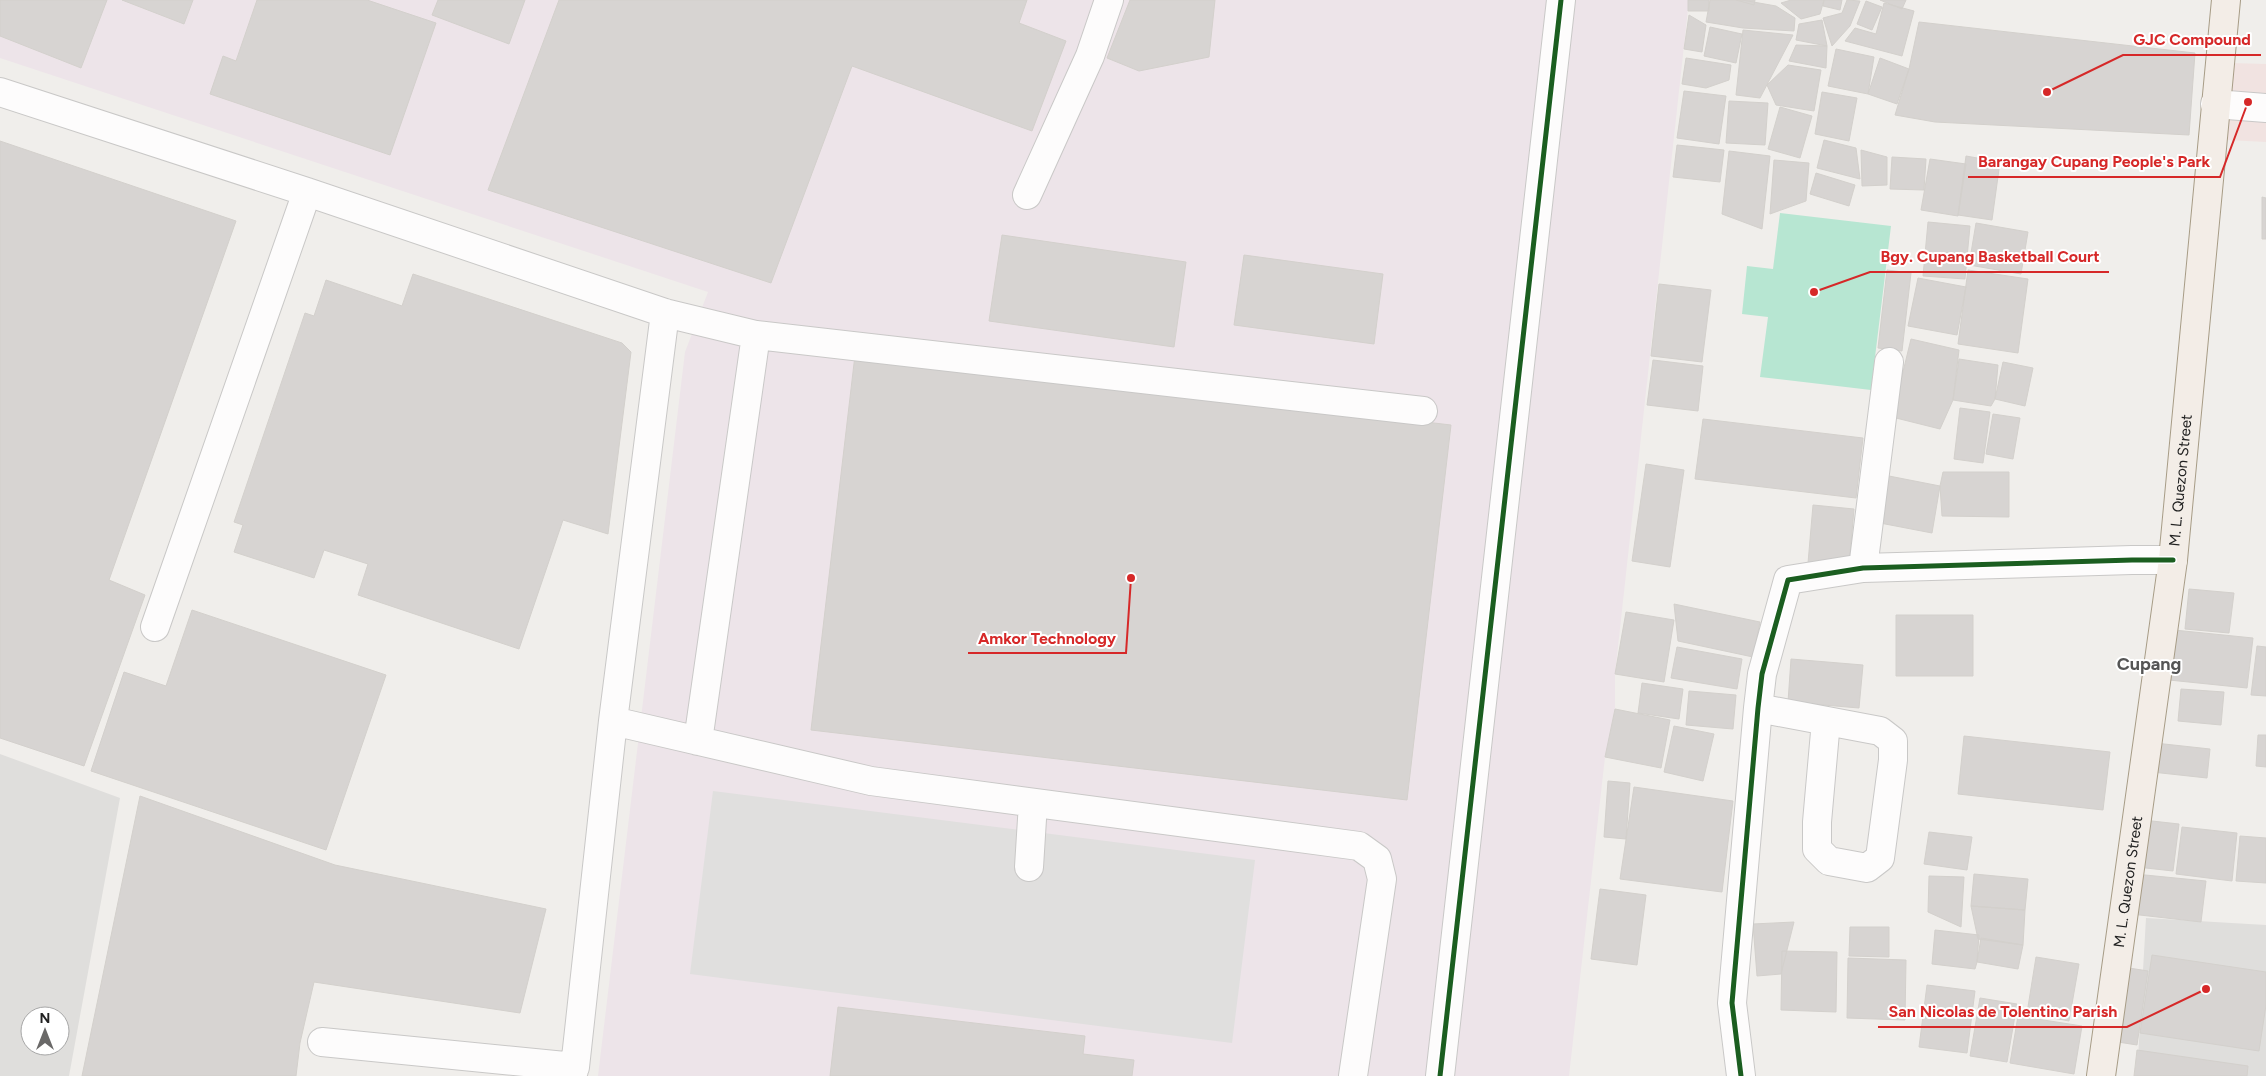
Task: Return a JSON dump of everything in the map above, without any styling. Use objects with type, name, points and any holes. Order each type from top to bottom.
[{"type":"main road","name":"M. L. Quezon Street","points":[[2101,1076],[2173,560],[2226,0]]},
{"type":"street","points":[[1027,195],[1090,56],[1109,0]]},
{"type":"street","points":[[1440,1076],[1561,0]]},
{"type":"street","points":[[0,92],[307,192],[665,313],[756,335],[1423,411]]},
{"type":"street","points":[[2215,104],[2266,108]]},
{"type":"street","points":[[155,627],[307,192]]},
{"type":"street","points":[[322,1042],[574,1072],[613,721],[665,313]]},
{"type":"street","points":[[698,741],[756,335]]},
{"type":"street","points":[[1863,568],[1889,362]]},
{"type":"street","points":[[1741,1076],[1732,1003],[1758,708],[1762,674],[1788,580],[1863,568],[2173,560]]},
{"type":"street","points":[[1758,708],[1880,731],[1893,741],[1894,760],[1880,858],[1867,868],[1829,861],[1817,849],[1817,822],[1826,721]]},
{"type":"street","points":[[613,721],[871,781],[1359,846],[1377,859],[1382,879],[1353,1076]]},
{"type":"street","points":[[1029,867],[1034,803]]},
{"type":"shaded area","points":[[0,0],[1689,0],[1615,674],[1615,709],[1605,757],[1569,1076],[598,1076],[685,352],[708,292],[0,58]]},
{"type":"shaded area","points":[[2231,63],[2266,64],[2266,142],[2227,140]]},
{"type":"shaded area","points":[[0,754],[120,798],[69,1076],[0,1076]]},
{"type":"shaded area","points":[[713,791],[1255,860],[1232,1043],[690,974]]},
{"type":"shaded area","points":[[2146,918],[2266,925],[2266,1076],[2137,1076]]},
{"type":"green space","points":[[1780,213],[1891,226],[1871,390],[1760,377],[1768,317],[1742,314],[1747,266],[1773,269]]},
{"type":"building","points":[[0,0],[107,0],[81,68],[0,36]]},
{"type":"building","points":[[122,0],[193,0],[184,24]]},
{"type":"building","points":[[257,0],[367,0],[436,23],[390,155],[210,94],[223,56],[236,61]]},
{"type":"building","points":[[438,0],[525,0],[509,44],[432,15]]},
{"type":"building","points":[[559,0],[1027,0],[1019,23],[1066,41],[1032,131],[852,66],[771,283],[488,190]]},
{"type":"building","points":[[1130,0],[1215,0],[1209,57],[1139,71],[1107,58]]},
{"type":"building","points":[[1688,0],[1709,0],[1709,11],[1688,11]]},
{"type":"building","points":[[1710,0],[1742,0],[1776,6],[1795,18],[1794,31],[1743,28],[1706,22]]},
{"type":"building","points":[[1736,0],[1755,0],[1754,5]]},
{"type":"building","points":[[1791,0],[1824,0],[1820,14],[1801,19],[1781,3]]},
{"type":"building","points":[[1824,0],[1842,0],[1840,10],[1823,6]]},
{"type":"building","points":[[1847,0],[1860,1],[1850,26],[1832,46],[1823,18],[1842,13]]},
{"type":"building","points":[[1880,0],[1906,0],[1902,9]]},
{"type":"building","points":[[1866,1],[1882,7],[1872,30],[1857,24]]},
{"type":"building","points":[[1884,3],[1914,11],[1902,56],[1845,41],[1855,28],[1876,34]]},
{"type":"building","points":[[1689,15],[1706,25],[1702,52],[1684,49]]},
{"type":"building","points":[[1822,20],[1827,46],[1796,40],[1799,24]]},
{"type":"building","points":[[1919,22],[2195,53],[2189,135],[1935,122],[1895,115],[1909,69]]},
{"type":"building","points":[[1710,27],[1742,34],[1736,63],[1704,56]]},
{"type":"building","points":[[1743,30],[1793,35],[1760,98],[1736,95]]},
{"type":"building","points":[[1796,45],[1827,46],[1826,68],[1789,61]]},
{"type":"building","points":[[1836,49],[1874,57],[1868,94],[1828,86]]},
{"type":"building","points":[[1686,58],[1731,65],[1729,80],[1706,88],[1682,84]]},
{"type":"building","points":[[1880,58],[1909,69],[1897,104],[1868,94]]},
{"type":"building","points":[[1788,65],[1821,70],[1814,111],[1776,105],[1767,85]]},
{"type":"building","points":[[1684,91],[1726,96],[1719,144],[1677,138]]},
{"type":"building","points":[[1822,92],[1857,98],[1849,141],[1815,134]]},
{"type":"building","points":[[1729,101],[1768,103],[1765,145],[1726,143]]},
{"type":"building","points":[[1780,107],[1812,116],[1800,158],[1768,149]]},
{"type":"building","points":[[1824,140],[1856,148],[1860,179],[1817,168]]},
{"type":"building","points":[[0,141],[236,221],[109,580],[145,595],[84,766],[0,738]]},
{"type":"building","points":[[1677,145],[1724,150],[1720,182],[1673,177]]},
{"type":"building","points":[[1861,150],[1887,157],[1887,185],[1862,186]]},
{"type":"building","points":[[1729,151],[1770,156],[1762,229],[1722,214]]},
{"type":"building","points":[[1966,156],[2000,162],[1992,220],[1958,215]]},
{"type":"building","points":[[1892,157],[1926,159],[1924,190],[1890,189]]},
{"type":"building","points":[[1930,159],[1966,164],[1958,216],[1921,210]]},
{"type":"building","points":[[1774,160],[1809,163],[1806,201],[1770,214]]},
{"type":"building","points":[[1816,173],[1855,185],[1849,206],[1810,194]]},
{"type":"building","points":[[2262,197],[2266,198],[2266,239],[2262,239]]},
{"type":"building","points":[[1928,222],[1970,226],[1965,279],[1923,276]]},
{"type":"building","points":[[1976,223],[2028,232],[2021,274],[1969,265]]},
{"type":"building","points":[[1002,235],[1186,262],[1174,347],[989,321]]},
{"type":"building","points":[[1244,255],[1383,274],[1374,344],[1234,325]]},
{"type":"building","points":[[1887,270],[1911,273],[1902,351],[1878,348]]},
{"type":"building","points":[[1968,270],[2028,279],[2018,353],[1958,344]]},
{"type":"building","points":[[413,274],[622,343],[631,352],[608,534],[563,520],[519,649],[358,595],[368,564],[324,550],[314,578],[234,552],[243,525],[234,522],[305,313],[314,316],[326,280],[402,306]]},
{"type":"building","points":[[1918,278],[1966,287],[1957,335],[1908,326]]},
{"type":"building","points":[[1659,284],[1711,290],[1702,362],[1651,356]]},
{"type":"building","points":[[1911,339],[1959,350],[1953,400],[1940,429],[1892,417]]},
{"type":"building","points":[[855,355],[1451,425],[1407,800],[811,730]]},
{"type":"building","points":[[1959,359],[1998,365],[1995,399],[1991,406],[1953,400]]},
{"type":"building","points":[[1653,360],[1703,366],[1698,411],[1647,405]]},
{"type":"building","points":[[2003,362],[2033,368],[2025,406],[1995,399]]},
{"type":"building","points":[[1960,408],[1990,412],[1983,463],[1954,459]]},
{"type":"building","points":[[1993,414],[2020,418],[2013,459],[1986,454]]},
{"type":"building","points":[[1703,419],[1863,438],[1856,498],[1695,479]]},
{"type":"building","points":[[1646,464],[1684,470],[1670,567],[1632,561]]},
{"type":"building","points":[[1943,472],[2009,472],[2009,517],[1942,516],[1940,486]]},
{"type":"building","points":[[1889,476],[1940,486],[1932,533],[1880,523]]},
{"type":"building","points":[[1813,505],[1854,509],[1849,566],[1808,563]]},
{"type":"building","points":[[2189,589],[2234,593],[2229,633],[2185,629]]},
{"type":"building","points":[[1674,604],[1760,622],[1753,657],[1678,641]]},
{"type":"building","points":[[192,610],[386,675],[326,850],[91,771],[124,672],[166,686]]},
{"type":"building","points":[[1626,612],[1674,620],[1664,682],[1615,674]]},
{"type":"building","points":[[1896,615],[1973,615],[1973,676],[1896,676]]},
{"type":"building","points":[[2174,630],[2253,638],[2247,688],[2169,680]]},
{"type":"building","points":[[2257,646],[2266,647],[2266,696],[2251,695]]},
{"type":"building","points":[[1677,647],[1742,659],[1737,689],[1671,678]]},
{"type":"building","points":[[1791,659],[1863,665],[1859,708],[1788,702]]},
{"type":"building","points":[[1642,683],[1683,689],[1679,719],[1638,713]]},
{"type":"building","points":[[2181,689],[2224,692],[2221,725],[2178,721]]},
{"type":"building","points":[[1689,691],[1736,695],[1733,729],[1686,725]]},
{"type":"building","points":[[1615,709],[1670,720],[1661,768],[1605,757]]},
{"type":"building","points":[[1674,726],[1714,734],[1703,781],[1664,772]]},
{"type":"building","points":[[2258,735],[2266,735],[2266,767],[2256,766]]},
{"type":"building","points":[[1964,736],[2110,752],[2103,810],[1958,794]]},
{"type":"building","points":[[2155,743],[2210,749],[2207,778],[2152,772]]},
{"type":"building","points":[[1608,781],[1630,783],[1626,839],[1604,837]]},
{"type":"building","points":[[1634,787],[1733,801],[1722,892],[1620,879]]},
{"type":"building","points":[[140,796],[335,865],[546,909],[520,1013],[314,982],[300,1043],[296,1076],[82,1076]]},
{"type":"building","points":[[2143,820],[2179,824],[2173,871],[2137,867]]},
{"type":"building","points":[[2182,827],[2237,833],[2232,881],[2176,874]]},
{"type":"building","points":[[1929,832],[1972,837],[1967,870],[1924,864]]},
{"type":"building","points":[[2240,836],[2266,838],[2266,883],[2236,881]]},
{"type":"building","points":[[1974,874],[2028,879],[2025,910],[1971,906]]},
{"type":"building","points":[[2135,874],[2206,881],[2201,922],[2131,914]]},
{"type":"building","points":[[1929,876],[1964,877],[1961,927],[1928,912]]},
{"type":"building","points":[[1600,889],[1646,895],[1637,965],[1591,959]]},
{"type":"building","points":[[1971,906],[2025,910],[2023,945],[1978,939]]},
{"type":"building","points":[[1794,922],[1781,974],[1757,976],[1753,924]]},
{"type":"building","points":[[1850,927],[1889,927],[1889,957],[1849,956]]},
{"type":"building","points":[[1935,930],[1979,935],[1975,969],[1932,964]]},
{"type":"building","points":[[1981,938],[2023,945],[2018,969],[1977,962]]},
{"type":"building","points":[[1782,951],[1837,952],[1836,1012],[1781,1010]]},
{"type":"building","points":[[2152,955],[2266,972],[2266,1005],[2259,1051],[2140,1033]]},
{"type":"building","points":[[2036,957],[2079,964],[2069,1021],[2027,1013]]},
{"type":"building","points":[[1848,958],[1906,960],[1905,1020],[1847,1018]]},
{"type":"building","points":[[2129,968],[2148,971],[2137,1045],[2118,1042]]},
{"type":"building","points":[[1927,985],[1975,991],[1967,1053],[1919,1047]]},
{"type":"building","points":[[1980,998],[2017,1004],[2007,1062],[1970,1056]]},
{"type":"building","points":[[838,1007],[1085,1036],[1083,1054],[1134,1060],[1132,1076],[830,1076]]},
{"type":"building","points":[[2018,1016],[2082,1026],[2074,1074],[2010,1063]]},
{"type":"building","points":[[2137,1050],[2248,1066],[2247,1076],[2134,1076]]},
{"type":"cycle path","points":[[1440,1076],[1561,0]]},
{"type":"cycle path","points":[[1741,1076],[1732,1003],[1758,708],[1762,674],[1788,580],[1863,568],[2173,560]]},
{"type":"place","name":"GJC Compound","points":[[2047,92]]},
{"type":"place","name":"Barangay Cupang People's Park","points":[[2248,102]]},
{"type":"place","name":"Bgy. Cupang Basketball Court","points":[[1814,292]]},
{"type":"place","name":"Amkor Technology","points":[[1131,578]]},
{"type":"place","name":"San Nicolas de Tolentino Parish","points":[[2206,989]]},
{"type":"district","name":"Cupang","points":[[2149,664]]}]
